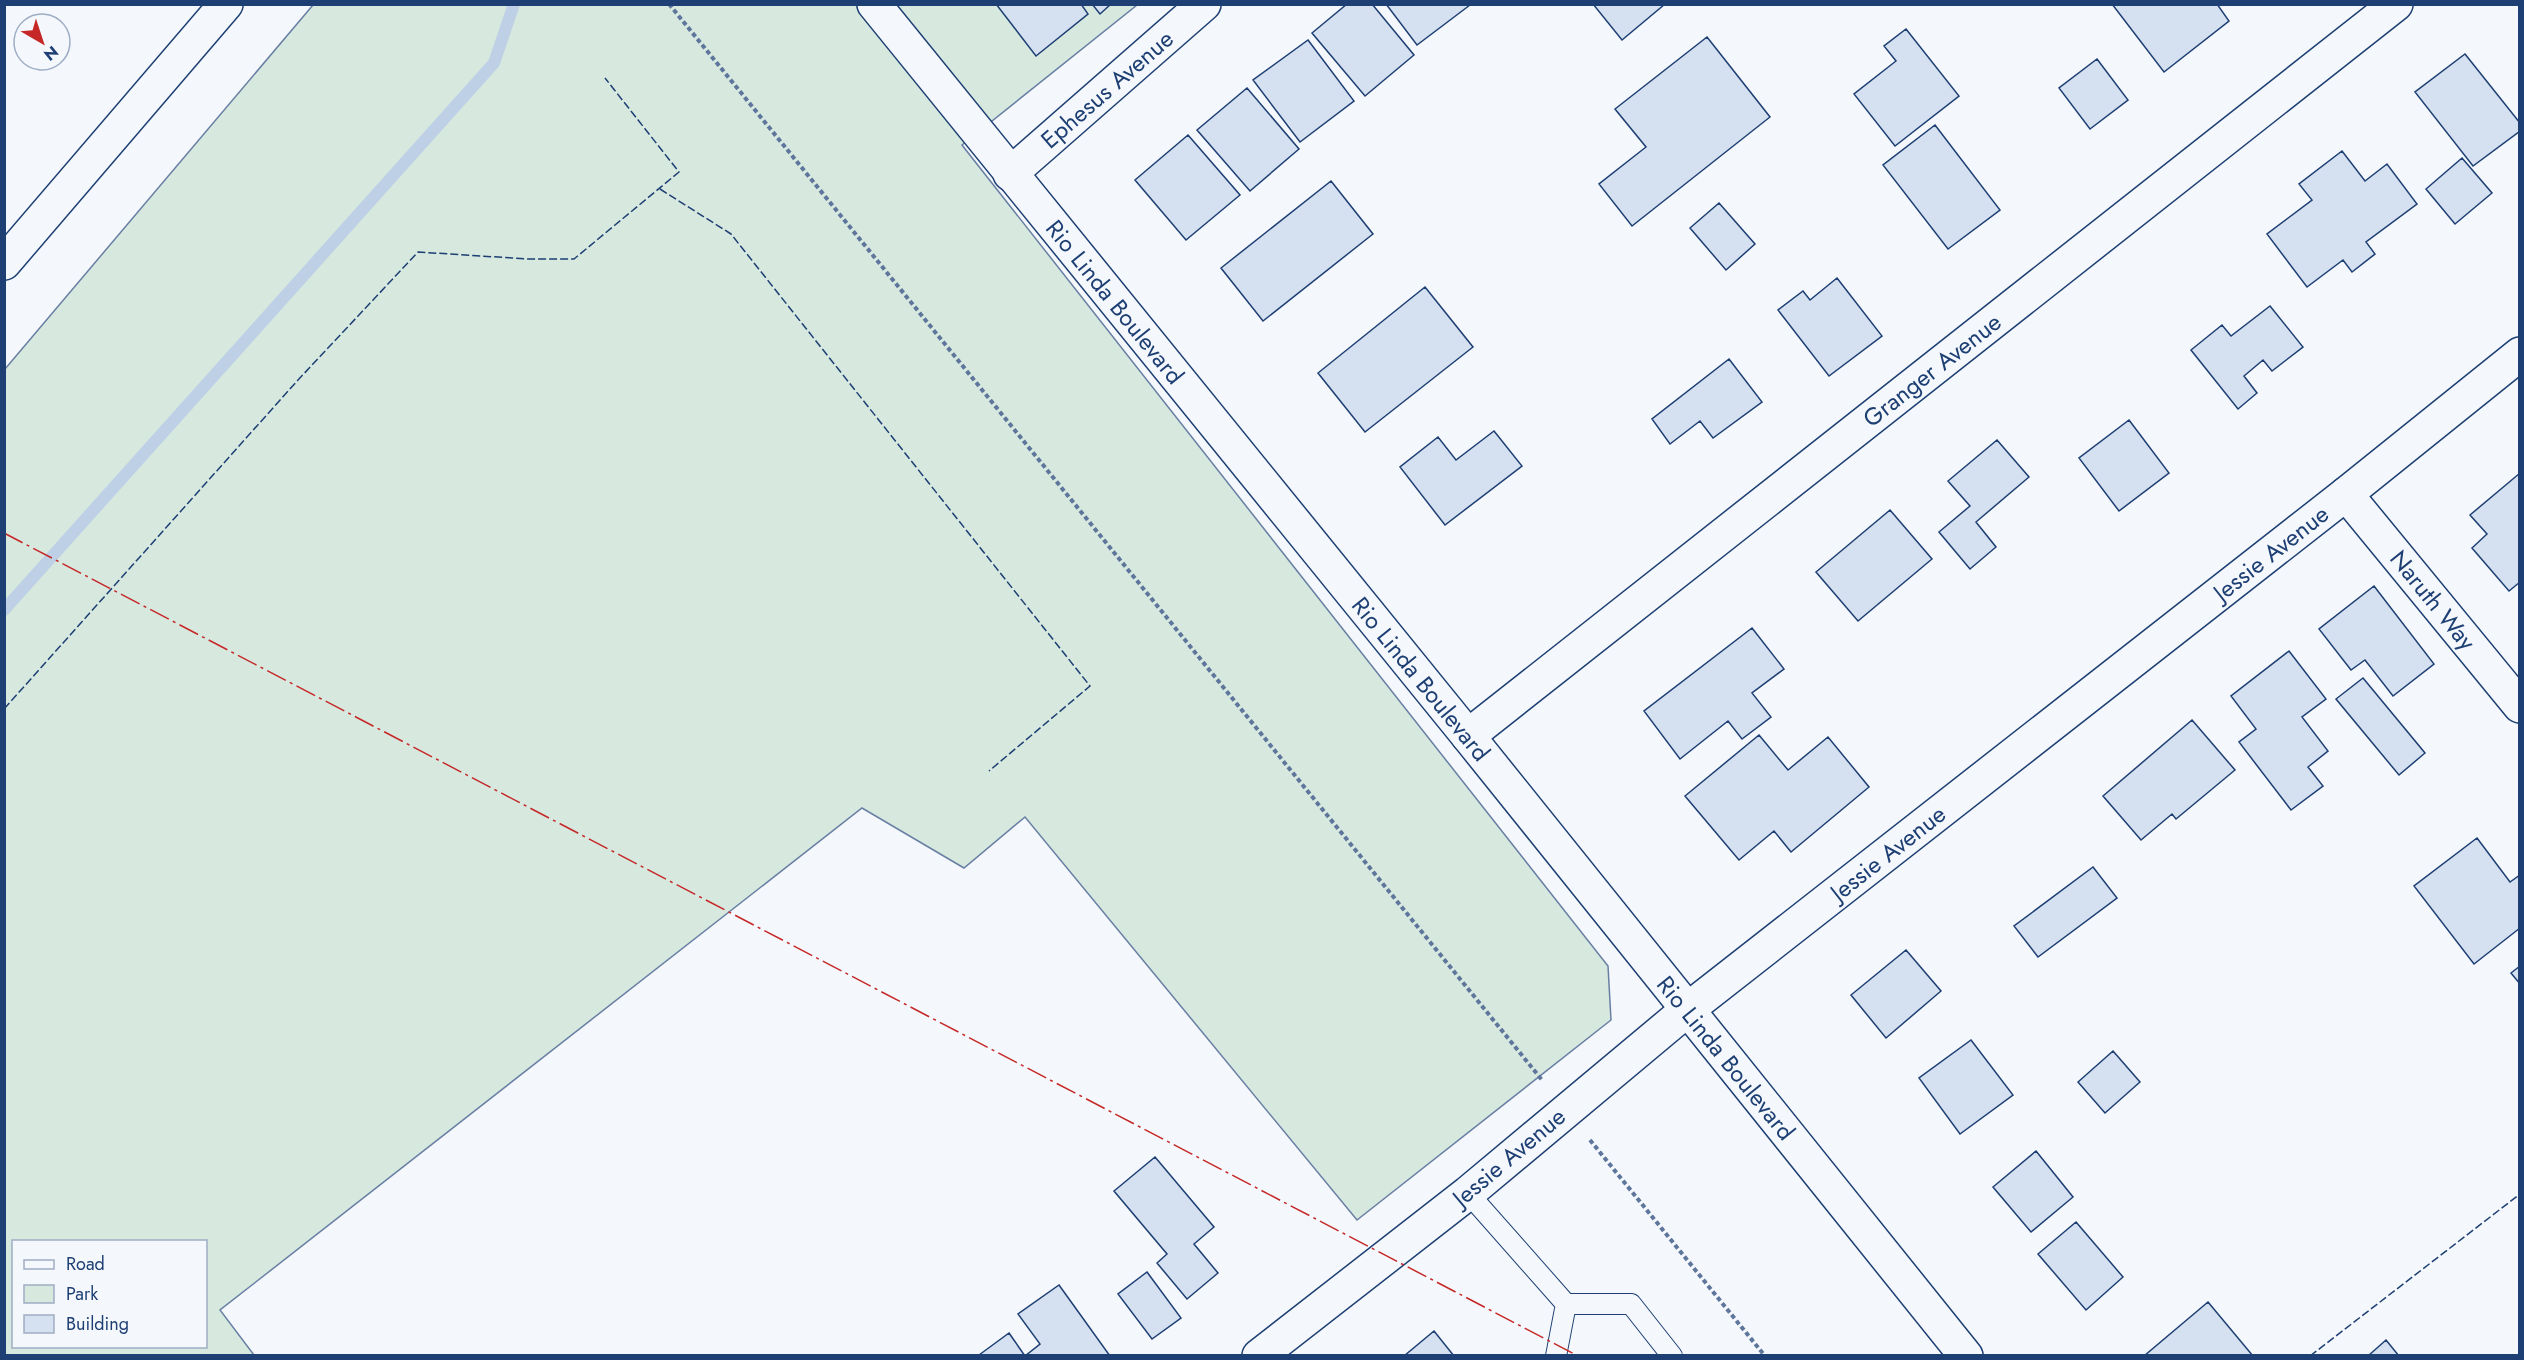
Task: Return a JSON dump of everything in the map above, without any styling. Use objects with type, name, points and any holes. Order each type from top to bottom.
[{"type":"main road","points":[[4,263],[226,4]]},
{"type":"main road","name":"Rio Linda Boulevard","points":[[874,4],[1468,736],[1966,1356]]},
{"type":"main road","name":"Ephesus Avenue","points":[[1010,174],[1204,4]]},
{"type":"main road","name":"Granger Avenue","points":[[1468,736],[2396,4]]},
{"type":"main road","name":"Jessie Avenue","points":[[1259,1356],[1468,1193],[1565,1109],[1687,1010],[2346,494],[2520,354]]},
{"type":"main road","name":"Naruth Way","points":[[2346,494],[2520,706]]},
{"type":"lane","points":[[1468,1193],[1566,1304],[1631,1304],[1672,1356]]},
{"type":"lane","points":[[1556,1356],[1566,1304]]},
{"type":"path","points":[[669,4],[1766,1356]]},
{"type":"green space","points":[[313,5],[1137,5],[962,145],[1608,966],[1611,1020],[1357,1220],[1025,817],[964,868],[862,808],[220,1310],[254,1355],[5,1356],[5,369]]},
{"type":"building","points":[[996,4],[1081,4],[1088,14],[1036,56]]},
{"type":"building","points":[[1092,4],[1111,4],[1100,14]]},
{"type":"building","points":[[1347,4],[1372,4],[1414,55],[1365,96],[1312,33]]},
{"type":"building","points":[[1386,4],[1469,4],[1470,5],[1417,45]]},
{"type":"building","points":[[1593,4],[1665,4],[1622,40]]},
{"type":"building","points":[[2112,4],[2217,4],[2229,21],[2164,72]]},
{"type":"building","points":[[1906,29],[1959,96],[1895,146],[1854,94],[1896,61],[1884,46]]},
{"type":"building","points":[[1707,37],[1770,117],[1632,226],[1599,184],[1646,147],[1615,109]]},
{"type":"building","points":[[1308,40],[1354,101],[1300,142],[1253,80]]},
{"type":"building","points":[[2465,54],[2520,123],[2520,131],[2473,166],[2415,92]]},
{"type":"building","points":[[2097,59],[2128,100],[2090,129],[2059,88]]},
{"type":"building","points":[[1247,88],[1299,149],[1250,191],[1197,130]]},
{"type":"building","points":[[1935,125],[2000,210],[1948,249],[1883,165]]},
{"type":"building","points":[[1188,135],[1240,195],[1186,240],[1135,180]]},
{"type":"building","points":[[2342,151],[2365,181],[2387,164],[2417,204],[2366,242],[2375,254],[2352,272],[2343,260],[2307,287],[2267,234],[2312,200],[2299,184]]},
{"type":"building","points":[[2462,158],[2492,193],[2455,224],[2426,189]]},
{"type":"building","points":[[1331,181],[1373,234],[1263,321],[1221,268]]},
{"type":"building","points":[[1719,203],[1755,244],[1726,270],[1690,228]]},
{"type":"building","points":[[1837,278],[1882,336],[1829,376],[1778,310],[1803,291],[1810,300]]},
{"type":"building","points":[[1425,287],[1473,347],[1365,432],[1318,373]]},
{"type":"building","points":[[2270,306],[2303,347],[2272,371],[2263,360],[2244,376],[2257,393],[2238,409],[2191,350],[2222,325],[2231,336]]},
{"type":"building","points":[[1729,359],[1762,402],[1713,438],[1700,421],[1670,444],[1652,419]]},
{"type":"building","points":[[2129,420],[2169,473],[2119,511],[2079,458]]},
{"type":"building","points":[[1494,431],[1522,466],[1445,525],[1400,467],[1438,437],[1456,460]]},
{"type":"building","points":[[1997,440],[2029,477],[1976,522],[1996,547],[1970,569],[1939,532],[1970,506],[1948,481]]},
{"type":"building","points":[[2520,473],[2520,582],[2509,591],[2472,548],[2487,534],[2470,515]]},
{"type":"building","points":[[1890,510],[1932,559],[1858,621],[1816,572]]},
{"type":"building","points":[[2374,586],[2434,664],[2393,696],[2365,660],[2351,670],[2319,629]]},
{"type":"building","points":[[1752,628],[1784,669],[1752,693],[1771,717],[1742,739],[1728,721],[1680,759],[1644,711]]},
{"type":"building","points":[[2289,651],[2326,699],[2302,717],[2328,751],[2308,767],[2323,786],[2291,810],[2239,742],[2256,729],[2231,696]]},
{"type":"building","points":[[2363,678],[2425,753],[2399,775],[2336,699]]},
{"type":"building","points":[[2192,720],[2235,770],[2176,819],[2172,814],[2141,840],[2103,796]]},
{"type":"building","points":[[1759,735],[1788,770],[1828,737],[1869,787],[1791,852],[1774,831],[1739,860],[1685,796]]},
{"type":"building","points":[[2477,838],[2510,882],[2520,875],[2520,928],[2474,964],[2414,886]]},
{"type":"building","points":[[2093,867],[2117,898],[2038,957],[2014,926]]},
{"type":"building","points":[[1906,950],[1941,991],[1886,1038],[1851,995]]},
{"type":"building","points":[[2520,966],[2520,984],[2511,973]]},
{"type":"building","points":[[1971,1040],[2013,1095],[1960,1134],[1919,1078]]},
{"type":"building","points":[[2113,1051],[2140,1082],[2105,1113],[2078,1082]]},
{"type":"building","points":[[2036,1151],[2073,1197],[2031,1232],[1993,1187]]},
{"type":"building","points":[[1155,1157],[1214,1227],[1194,1244],[1218,1273],[1187,1299],[1157,1263],[1167,1254],[1114,1191]]},
{"type":"building","points":[[2076,1222],[2123,1277],[2086,1310],[2038,1254]]},
{"type":"building","points":[[1147,1272],[1181,1318],[1152,1339],[1118,1294]]},
{"type":"building","points":[[1059,1285],[1110,1356],[1025,1356],[1040,1344],[1018,1314]]},
{"type":"building","points":[[2208,1302],[2253,1356],[2144,1356]]},
{"type":"building","points":[[1434,1331],[1454,1356],[1404,1356]]},
{"type":"building","points":[[1009,1333],[1025,1356],[979,1355]]},
{"type":"building","points":[[2386,1340],[2399,1356],[2368,1356]]},
{"type":"waterway","points":[[4,610],[494,63],[514,4]]},
{"type":"fence","points":[[4,709],[298,380],[418,252],[528,259],[574,259],[679,172],[605,78]]},
{"type":"fence","points":[[660,189],[731,234],[1090,686],[989,771]]},
{"type":"fence","points":[[2310,1356],[2520,1194]]},
{"type":"power","points":[[4,533],[1578,1356]]}]
